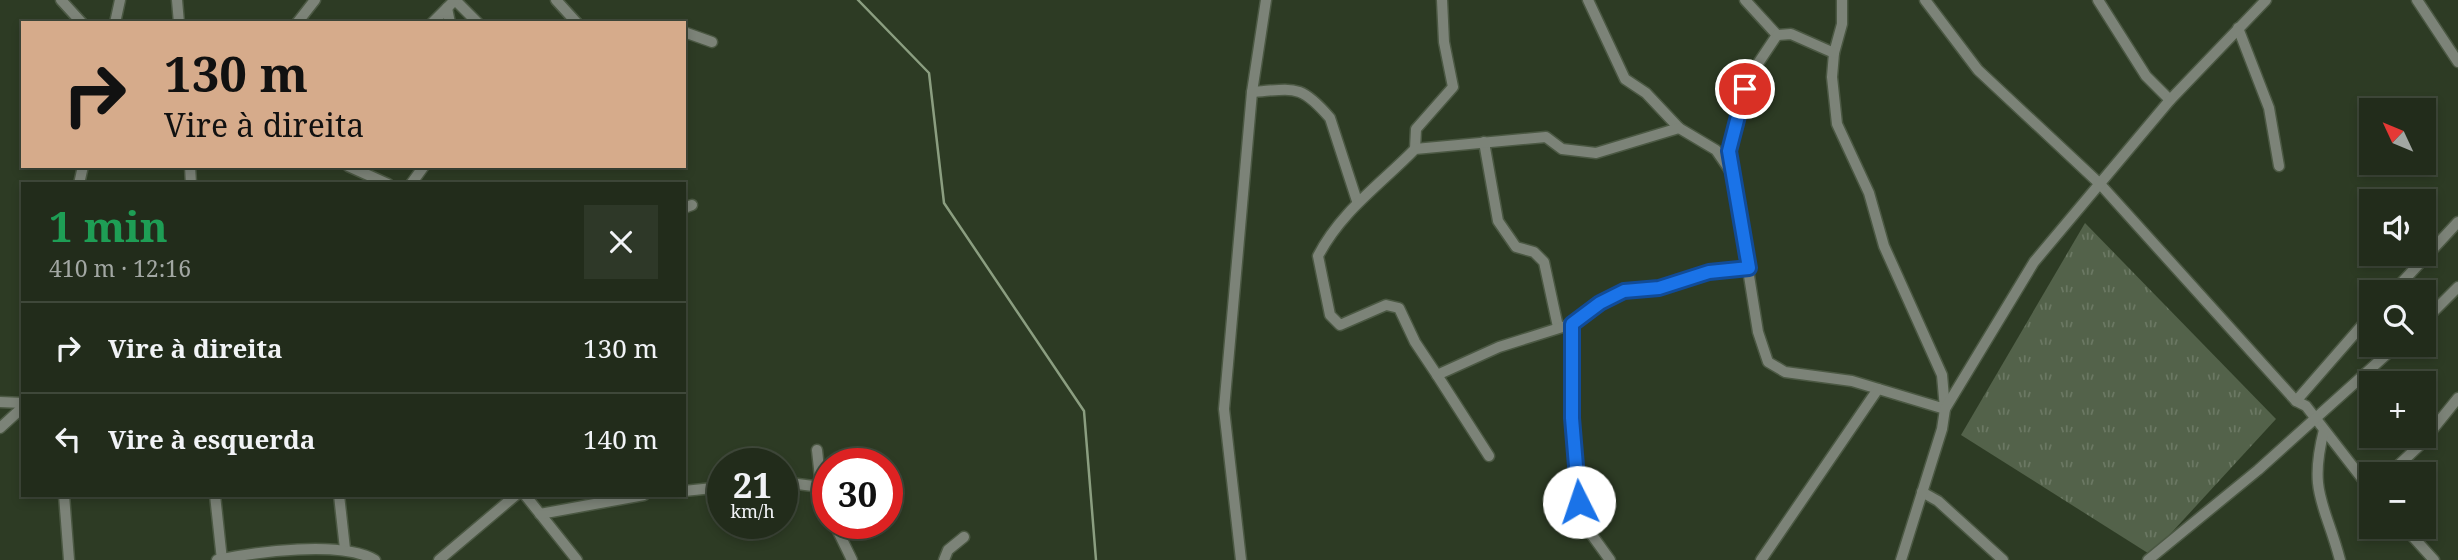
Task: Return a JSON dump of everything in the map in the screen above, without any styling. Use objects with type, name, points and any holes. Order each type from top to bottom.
[{"type":"street","points":[[61,0],[80,21]]},
{"type":"street","points":[[115,21],[120,0]]},
{"type":"street","points":[[177,0],[179,21]]},
{"type":"street","points":[[299,21],[315,0]]},
{"type":"street","points":[[556,0],[570,21]]},
{"type":"street","points":[[1241,560],[1224,409],[1252,92],[1266,0]]},
{"type":"street","points":[[1415,149],[1416,129],[1453,87],[1444,43],[1442,0]]},
{"type":"street","points":[[1588,0],[1609,41],[1620,73],[1646,93],[1679,128],[1716,150],[1732,176]]},
{"type":"street","points":[[1746,0],[1777,35]]},
{"type":"street","points":[[1842,0],[1842,23],[1834,52],[1833,97],[1837,124],[1869,193],[1884,246],[1942,375],[1945,409]]},
{"type":"street","points":[[1925,0],[1978,70],[2100,184],[2296,401],[2306,406],[2359,474]]},
{"type":"street","points":[[2098,0],[2146,76],[2170,100]]},
{"type":"street","points":[[1901,560],[1945,409],[1962,385],[2016,286],[2051,239],[2170,100],[2266,0]]},
{"type":"street","points":[[2417,0],[2458,62]]},
{"type":"street","points":[[434,21],[452,3]]},
{"type":"street","points":[[450,21],[452,3]]},
{"type":"street","points":[[452,3],[475,21]]},
{"type":"street","points":[[2238,28],[2269,108],[2279,166]]},
{"type":"street","points":[[686,33],[712,42]]},
{"type":"street","points":[[1777,35],[1791,34],[1834,52]]},
{"type":"street","points":[[1777,35],[1749,77],[1731,139],[1732,176],[1749,268],[1754,315],[1768,362],[1785,372],[1821,375],[1878,388],[1945,409]]},
{"type":"street","points":[[1252,92],[1295,89],[1311,97],[1330,118],[1357,201]]},
{"type":"street","points":[[1489,456],[1415,342],[1399,308],[1386,305],[1339,325],[1331,316],[1318,256],[1357,201],[1415,149],[1546,137],[1562,149],[1596,153],[1679,128]]},
{"type":"street","points":[[1484,142],[1498,221],[1516,247],[1534,252],[1544,262],[1558,327]]},
{"type":"street","points":[[352,168],[384,182]]},
{"type":"street","points":[[2404,280],[2458,222]]},
{"type":"street","points":[[1437,375],[1499,347],[1572,324],[1600,303],[1624,291],[1659,288],[1709,272],[1749,268]]},
{"type":"street","points":[[2436,309],[2458,287]]},
{"type":"street","points":[[1572,324],[1572,418],[1579,502],[1584,524],[1610,560]]},
{"type":"street","points":[[2296,401],[2359,329]]},
{"type":"street","points":[[2148,560],[2186,531],[2384,357]]},
{"type":"street","points":[[1942,375],[1962,385]]},
{"type":"street","points":[[1761,560],[1878,388]]},
{"type":"street","points":[[2402,462],[2420,445],[2458,398]]},
{"type":"street","points":[[0,402],[21,405]]},
{"type":"street","points":[[0,429],[21,407]]},
{"type":"street","points":[[2325,430],[2316,461],[2318,494],[2340,560]]},
{"type":"street","points":[[686,491],[707,489]]},
{"type":"street","points":[[1922,492],[1938,501],[2003,560]]},
{"type":"street","points":[[64,497],[69,560]]},
{"type":"street","points":[[215,497],[220,560],[315,549],[345,549],[374,560]]},
{"type":"street","points":[[339,497],[345,549]]},
{"type":"street","points":[[439,560],[514,497]]},
{"type":"street","points":[[527,497],[577,560]]},
{"type":"street","points":[[540,514],[633,497]]},
{"type":"street","points":[[944,560],[948,550],[964,537]]},
{"type":"street","points":[[842,539],[852,560]]},
{"type":"street","points":[[2415,539],[2434,560]]},
{"type":"green space","points":[[2085,223],[2276,419],[2151,555],[1961,435]]},
{"type":"waterway","points":[[858,0],[929,73],[944,203],[1084,411],[1096,560]]},
{"type":"route","points":[[1579,502],[1572,418],[1572,324],[1600,303],[1624,291],[1659,288],[1709,272],[1749,268],[1729,151],[1745,89]]}]
